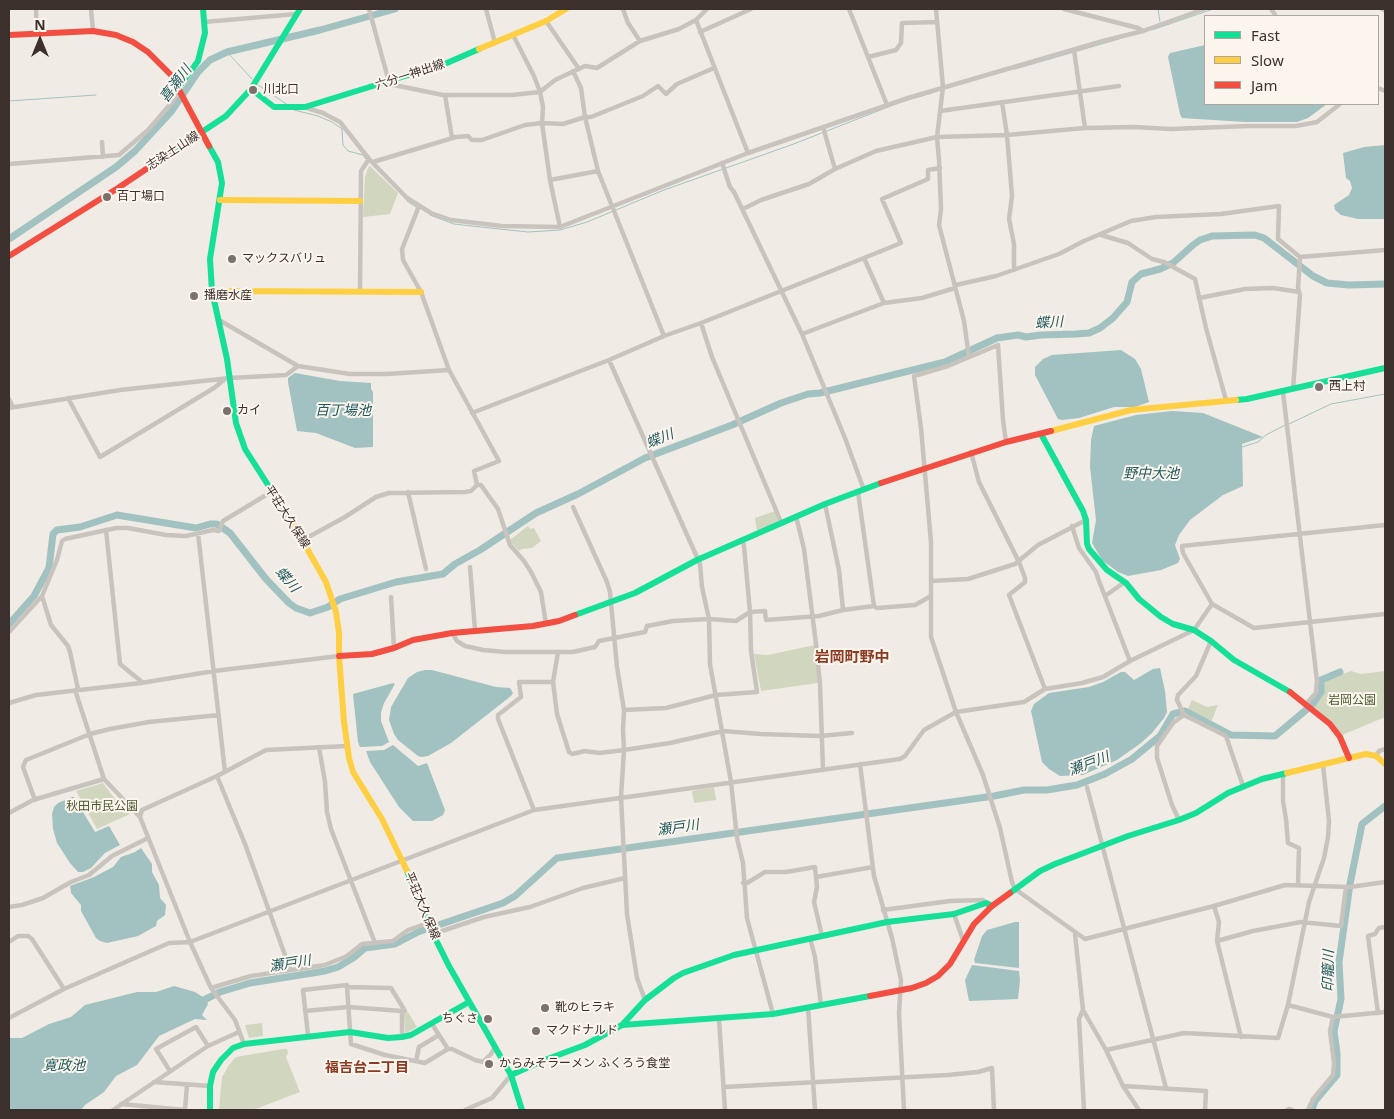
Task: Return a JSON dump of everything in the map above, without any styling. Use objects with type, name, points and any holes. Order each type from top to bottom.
[{"type":"street","points":[[36,9],[37,33]]},
{"type":"street","points":[[91,9],[93,31]]},
{"type":"street","points":[[9,164],[119,155],[141,137],[170,105],[198,61],[204,44],[203,9]]},
{"type":"street","points":[[486,9],[495,43]]},
{"type":"street","name":"六分一神出線","points":[[251,90],[274,107],[305,107],[447,63],[546,21],[566,9]]},
{"type":"street","points":[[623,9],[628,23],[640,41]]},
{"type":"street","points":[[370,10],[387,83],[444,95],[512,95],[540,92],[555,80],[573,71],[585,66],[597,68],[640,41],[679,29],[696,20],[707,9]]},
{"type":"street","points":[[700,32],[751,9]]},
{"type":"street","points":[[849,9],[887,106]]},
{"type":"street","points":[[936,9],[943,87],[937,137],[941,209],[939,225],[964,320],[969,358]]},
{"type":"street","points":[[1064,9],[1138,28],[1143,31]]},
{"type":"street","points":[[305,107],[340,122],[371,161],[407,198],[431,213],[451,220],[502,226],[560,227],[748,152],[943,87],[1143,31],[1204,9]]},
{"type":"street","points":[[204,22],[298,11]]},
{"type":"street","name":"志染土山線","points":[[9,256],[226,116],[251,90],[298,11]]},
{"type":"street","points":[[696,20],[748,152]]},
{"type":"street","points":[[546,21],[579,69]]},
{"type":"street","points":[[868,57],[896,50],[901,43],[902,23],[937,22]]},
{"type":"street","name":"平荘大久保線","points":[[9,35],[93,31],[116,35],[133,42],[160,62],[180,88],[218,162],[221,173],[220,200],[210,259],[212,291],[236,423],[245,449],[319,566],[332,600],[339,633],[339,656],[347,746],[353,772],[382,819],[403,861],[431,928],[469,1002],[511,1075],[522,1110]]},
{"type":"street","points":[[513,35],[540,92],[543,107],[542,123],[550,180],[555,211],[560,227]]},
{"type":"street","points":[[1074,50],[1086,128]]},
{"type":"street","points":[[360,293],[361,171],[371,161],[452,138],[468,136],[472,140],[482,140],[525,125],[542,123],[563,124],[591,117],[643,96],[658,86],[666,94],[677,84],[714,68]]},
{"type":"street","points":[[573,71],[581,88],[585,117],[598,171],[664,336]]},
{"type":"street","points":[[940,111],[1119,86]]},
{"type":"street","points":[[444,95],[452,138]]},
{"type":"street","points":[[1002,102],[1012,196],[1009,219],[1014,244],[1014,270]]},
{"type":"street","points":[[743,209],[761,200],[809,184],[835,169],[889,147],[937,137],[1007,135],[1086,128],[1134,127],[1171,129],[1296,126],[1317,122],[1339,105]]},
{"type":"street","points":[[823,127],[835,169]]},
{"type":"street","points":[[102,142],[103,157]]},
{"type":"street","points":[[722,163],[730,187],[743,209],[780,291],[802,334],[845,438],[861,491],[874,606]]},
{"type":"street","points":[[472,413],[901,244],[882,199],[928,179],[928,170],[940,168]]},
{"type":"street","points":[[550,180],[598,171]]},
{"type":"street","points":[[220,200],[360,201]]},
{"type":"street","points":[[419,206],[402,249],[402,255],[409,272],[421,292],[449,370],[499,461],[474,471],[477,485]]},
{"type":"street","points":[[802,334],[884,303],[922,298],[1014,270],[1059,254],[1131,221],[1156,217],[1220,214],[1279,206],[1278,239],[1300,256],[1385,250]]},
{"type":"street","points":[[1101,235],[1128,243],[1152,259],[1164,262],[1195,279],[1226,400]]},
{"type":"street","points":[[1293,389],[1300,256]]},
{"type":"street","points":[[864,258],[884,303]]},
{"type":"street","points":[[1199,298],[1245,289],[1273,288],[1299,292]]},
{"type":"street","points":[[212,291],[421,292]]},
{"type":"street","points":[[218,320],[298,366],[350,374],[449,370]]},
{"type":"street","points":[[701,323],[712,356],[781,522]]},
{"type":"street","points":[[1006,442],[998,345],[948,366],[914,376],[921,428],[931,542],[932,637],[956,712],[989,792],[1015,889],[1074,934],[1085,939],[1214,906],[1285,885],[1346,886],[1385,882]]},
{"type":"street","points":[[610,360],[700,564],[702,587],[709,620],[710,664],[731,782],[747,918],[773,1014]]},
{"type":"street","points":[[9,399],[11,408],[120,390],[228,378],[286,375],[298,366]]},
{"type":"street","points":[[9,702],[36,695],[214,671],[339,656],[372,654],[413,640],[452,633],[546,624],[611,603],[697,560],[825,504],[971,452],[1131,410],[1246,399],[1385,368]]},
{"type":"street","points":[[68,398],[100,457],[228,378]]},
{"type":"street","points":[[1283,392],[1317,681],[1316,693],[1306,704]]},
{"type":"street","points":[[1041,434],[1083,511],[1086,520],[1089,549],[1107,570],[1126,583],[1139,599],[1162,617],[1173,624],[1194,630],[1234,660],[1293,694],[1306,704],[1330,724],[1340,737],[1349,758]]},
{"type":"street","points":[[971,452],[979,482],[1019,562],[1025,582],[1009,595],[1045,689]]},
{"type":"street","points":[[303,540],[376,497],[389,493],[465,492],[471,491],[477,485]]},
{"type":"street","points":[[477,485],[481,485],[498,509],[510,545],[520,555],[541,592],[546,624]]},
{"type":"street","points":[[9,632],[42,596],[57,560],[62,541],[65,539],[106,530],[128,528],[166,535],[186,536],[213,530],[219,531],[224,521],[271,492]]},
{"type":"street","points":[[408,492],[426,569]]},
{"type":"street","points":[[825,504],[839,570],[843,610]]},
{"type":"street","points":[[572,507],[607,582],[611,603],[624,710],[621,797],[622,844],[629,937],[637,978],[645,1000]]},
{"type":"street","points":[[796,516],[804,549],[820,684],[822,770]]},
{"type":"street","points":[[931,581],[968,579],[1019,562],[1038,545],[1086,520]]},
{"type":"street","points":[[1385,525],[1182,546],[1183,553],[1212,604],[1254,628],[1385,614]]},
{"type":"street","points":[[1072,526],[1079,548],[1096,572],[1130,660]]},
{"type":"street","points":[[106,530],[120,664],[142,682]]},
{"type":"street","points":[[198,533],[225,772]]},
{"type":"street","points":[[624,710],[666,708],[716,695],[757,692],[751,651],[750,612],[742,540]]},
{"type":"street","points":[[470,567],[475,630]]},
{"type":"street","points":[[1105,596],[1126,583]]},
{"type":"street","points":[[42,596],[51,624],[68,646],[78,689],[75,690]]},
{"type":"street","points":[[452,633],[457,641],[465,646],[483,650],[505,652],[573,652],[595,647],[599,641],[645,632],[647,626],[659,623],[709,620],[736,622],[750,612],[765,611],[766,620],[812,616],[874,606],[877,608],[914,605],[931,596]]},
{"type":"street","points":[[391,597],[394,648]]},
{"type":"street","points":[[9,1018],[64,989],[169,943],[190,942],[534,810],[900,759],[905,756],[924,730],[956,712],[1024,702],[1045,689],[1082,683],[1103,677],[1130,660],[1194,630],[1212,604]]},
{"type":"street","points":[[1211,641],[1196,676],[1178,695],[1177,700],[1184,714],[1226,736],[1242,786]]},
{"type":"street","points":[[558,652],[553,682],[558,720],[569,752],[572,754],[584,750],[599,753],[624,750],[723,731],[820,736],[852,733]]},
{"type":"street","points":[[534,810],[498,715],[521,697],[519,682],[553,682]]},
{"type":"street","points":[[75,690],[104,779],[140,817],[190,942],[211,988],[236,1020],[244,1044]]},
{"type":"street","points":[[1179,820],[1172,805],[1157,758],[1157,746],[1173,723],[1184,714]]},
{"type":"street","points":[[35,800],[23,767],[26,760],[90,734],[149,722],[219,715]]},
{"type":"street","points":[[140,817],[142,810],[217,776],[266,750],[347,746]]},
{"type":"street","points":[[319,747],[325,782],[327,812],[331,828],[375,943]]},
{"type":"street","points":[[1376,756],[1385,748]]},
{"type":"street","points":[[465,1110],[492,1098],[511,1075],[585,1045],[622,1025],[658,988],[683,973],[734,955],[887,922],[954,914],[989,904],[1015,889],[1040,871],[1196,813],[1242,786],[1366,754],[1376,756],[1385,764]]},
{"type":"street","points":[[860,764],[873,867],[896,953],[901,990],[899,1013],[904,1110]]},
{"type":"street","points":[[1106,1050],[1184,1033],[1278,1038],[1288,1005],[1314,884],[1324,858],[1328,837],[1329,821],[1323,765]]},
{"type":"street","points":[[1283,774],[1283,801],[1288,843],[1299,848],[1298,885]]},
{"type":"street","points":[[217,776],[245,844],[290,969]]},
{"type":"street","points":[[9,813],[35,800],[104,779]]},
{"type":"street","points":[[1087,787],[1166,1088]]},
{"type":"street","points":[[9,907],[43,898],[71,882],[89,875],[112,856],[148,838]]},
{"type":"street","points":[[743,883],[747,883],[765,872],[786,872],[815,867],[817,887],[814,902],[822,936]]},
{"type":"street","points":[[816,876],[873,867]]},
{"type":"street","points":[[211,988],[252,976],[325,965],[347,956],[362,944],[393,941],[408,930],[431,928],[530,907],[583,888],[625,878]]},
{"type":"street","points":[[1217,941],[1305,922],[1341,926],[1346,886]]},
{"type":"street","points":[[883,910],[950,901],[983,900],[989,904]]},
{"type":"street","points":[[622,1025],[773,1014],[901,990],[926,983],[938,976],[950,964],[963,940],[989,904]]},
{"type":"street","points":[[1214,906],[1218,922],[1217,941],[1241,1037]]},
{"type":"street","points":[[954,914],[963,940]]},
{"type":"street","points":[[1378,1013],[1368,936],[1375,934],[1379,928],[1385,928]]},
{"type":"street","points":[[1074,934],[1083,1010],[1106,1050],[1123,1086],[1139,1110]]},
{"type":"street","points":[[9,942],[18,936],[28,936],[32,939],[64,989]]},
{"type":"street","points":[[810,938],[815,957],[821,1005]]},
{"type":"street","points":[[308,1035],[303,990],[347,985],[347,987],[391,988],[405,1011],[402,1011],[402,1037]]},
{"type":"street","points":[[347,987],[351,1044],[385,1055],[425,1063],[448,1049]]},
{"type":"street","points":[[210,1110],[210,1086],[213,1072],[221,1060],[233,1048],[244,1044],[308,1035],[350,1032],[388,1038],[402,1037],[411,1035],[469,1002]]},
{"type":"street","points":[[1288,1005],[1333,1017],[1385,1012]]},
{"type":"street","points":[[306,1011],[348,1007],[402,1011]]},
{"type":"street","points":[[808,1008],[815,1110]]},
{"type":"street","points":[[1083,1010],[1079,1019],[1084,1110]]},
{"type":"street","points":[[1308,1110],[1313,1099],[1333,1075],[1334,1063],[1330,1031],[1333,1017]]},
{"type":"street","points":[[719,1019],[725,1110]]},
{"type":"street","points":[[432,1024],[448,1049],[483,1062],[495,1047]]},
{"type":"street","points":[[170,1071],[156,1049],[196,1028],[208,1046]]},
{"type":"street","points":[[113,1110],[208,1046],[239,1032]]},
{"type":"street","points":[[416,1061],[419,1047],[439,1035]]},
{"type":"street","points":[[724,1087],[978,1072],[992,1068],[994,1110]]},
{"type":"street","points":[[154,1082],[210,1086]]},
{"type":"street","points":[[121,1104],[185,1110],[186,1085]]},
{"type":"street","points":[[1123,1086],[1206,1091],[1205,1110]]},
{"type":"street","points":[[1288,1110],[1292,1110]]},
{"type":"green space","points":[[370,166],[398,193],[390,214],[363,217],[365,177]]},
{"type":"green space","points":[[775,511],[778,522],[757,531],[755,518]]},
{"type":"green space","points":[[528,526],[530,529],[534,528],[541,541],[532,548],[519,551],[510,541]]},
{"type":"green space","points":[[815,645],[818,683],[761,691],[754,654],[768,655]]},
{"type":"green space","name":"岩岡公園","points":[[1351,671],[1361,674],[1385,671],[1385,717],[1342,735],[1313,706],[1323,692],[1323,681]]},
{"type":"green space","points":[[1192,700],[1207,707],[1218,705],[1211,722],[1187,711]]},
{"type":"green space","name":"秋田市民公園","points":[[103,783],[121,807],[130,814],[97,829],[76,791]]},
{"type":"green space","points":[[714,787],[716,800],[694,803],[692,791]]},
{"type":"green space","points":[[408,1012],[417,1027],[406,1033],[404,1014]]},
{"type":"green space","points":[[262,1023],[263,1036],[249,1038],[245,1025]]},
{"type":"green space","points":[[287,1049],[286,1057],[300,1092],[253,1110],[219,1110],[222,1077],[236,1057]]},
{"type":"water","points":[[1204,45],[1204,105],[1326,105],[1308,118],[1297,122],[1245,122],[1182,118],[1168,57],[1170,53]]},
{"type":"water","points":[[1385,145],[1385,219],[1358,219],[1341,215],[1335,210],[1334,205],[1349,195],[1352,188],[1350,181],[1346,178],[1343,153],[1364,147]]},
{"type":"water","points":[[1121,350],[1135,359],[1141,369],[1149,402],[1135,407],[1114,407],[1079,418],[1058,419],[1035,375],[1035,367],[1043,359],[1052,355]]},
{"type":"water","name":"百丁場池","points":[[295,373],[340,381],[371,383],[373,392],[373,447],[355,448],[316,433],[297,431],[288,382],[288,378]]},
{"type":"water","name":"野中大池","points":[[1172,411],[1203,413],[1263,437],[1242,444],[1243,486],[1223,495],[1190,520],[1179,535],[1175,545],[1180,559],[1178,563],[1161,570],[1128,576],[1118,572],[1102,560],[1092,543],[1096,520],[1090,467],[1091,440],[1094,426],[1136,415]]},
{"type":"water","points":[[1160,668],[1167,712],[1152,733],[1141,743],[1117,760],[1083,775],[1060,776],[1042,762],[1031,711],[1034,704],[1049,693],[1089,687],[1121,672],[1125,672],[1134,680],[1153,669]]},
{"type":"water","points":[[432,670],[496,687],[510,688],[513,693],[451,743],[428,756],[418,756],[398,740],[389,720],[391,707],[408,678],[417,672]]},
{"type":"water","points":[[395,684],[384,703],[381,713],[381,721],[389,742],[382,746],[360,747],[353,694]]},
{"type":"water","points":[[393,745],[418,766],[427,763],[445,810],[443,815],[432,821],[413,821],[399,807],[370,762],[366,751],[384,750]]},
{"type":"water","points":[[74,797],[95,832],[109,826],[120,845],[105,853],[91,868],[83,872],[78,872],[70,863],[57,843],[53,829],[52,814],[54,807],[58,803]]},
{"type":"water","points":[[141,848],[152,864],[152,872],[159,885],[160,898],[166,905],[165,915],[157,921],[156,926],[138,936],[107,943],[100,941],[96,938],[81,911],[81,905],[71,893],[70,886],[113,867],[121,857]]},
{"type":"water","points":[[1019,922],[1019,968],[975,963],[974,960],[982,936],[987,930]]},
{"type":"water","points":[[972,965],[1019,971],[1018,999],[969,1001],[965,980]]},
{"type":"water","name":"寛政池","points":[[174,986],[195,992],[206,999],[208,1004],[202,1015],[207,1020],[195,1019],[159,1036],[137,1065],[116,1076],[104,1092],[81,1110],[9,1110],[9,1038],[22,1038],[49,1024],[71,1017],[85,1005],[137,992],[156,992]]},
{"type":"waterway","name":"喜瀬川","points":[[9,239],[116,167],[135,151],[171,112],[198,72],[210,60],[227,52],[320,30],[395,9]]},
{"type":"waterway","points":[[1158,9],[1160,22]]},
{"type":"waterway","points":[[1152,30],[1213,9]]},
{"type":"waterway","points":[[1015,69],[1119,39]]},
{"type":"waterway","points":[[227,52],[252,79]]},
{"type":"waterway","points":[[258,85],[288,105]]},
{"type":"waterway","points":[[430,215],[454,224],[528,232],[560,230],[587,222],[664,190],[791,145],[901,102],[932,93]]},
{"type":"waterway","points":[[9,101],[96,95]]},
{"type":"waterway","points":[[294,110],[318,116],[332,122],[342,129],[343,145],[348,151],[363,155],[366,159]]},
{"type":"waterway","points":[[407,201],[416,207]]},
{"type":"waterway","name":"蝶川","points":[[9,624],[34,596],[49,568],[53,534],[57,530],[80,527],[117,515],[196,528],[217,524],[230,533],[266,579],[289,603],[296,608],[310,613],[328,607],[340,599],[396,582],[443,574],[455,564],[536,513],[578,494],[645,458],[732,425],[781,403],[808,394],[820,393],[945,362],[997,338],[1018,335],[1026,337],[1089,333],[1100,328],[1113,318],[1127,302],[1132,282],[1141,274],[1173,263],[1200,240],[1212,236],[1255,235],[1264,238],[1313,276],[1327,283],[1349,285],[1385,284]]},
{"type":"waterway","points":[[1289,424],[1331,404],[1385,394]]},
{"type":"waterway","points":[[1242,447],[1258,442],[1266,435],[1285,425]]},
{"type":"waterway","name":"瀬戸川","points":[[198,1003],[220,992],[250,983],[325,971],[338,967],[365,948],[395,944],[418,932],[503,903],[515,896],[557,858],[994,796],[1024,790],[1047,790],[1077,785],[1105,774],[1132,759],[1160,736],[1173,714],[1185,711],[1231,735],[1275,736],[1312,705],[1321,692],[1321,680],[1340,672]]},
{"type":"waterway","name":"印籠川","points":[[1312,1110],[1315,1101],[1337,1075],[1334,1031],[1341,999],[1339,962],[1350,884],[1362,824],[1385,806]]},
{"type":"traffic: fast","points":[[179,87],[198,61],[205,33],[203,9]]},
{"type":"traffic: fast","points":[[173,151],[226,116],[251,89],[300,9]]},
{"type":"traffic: fast","points":[[251,89],[274,107],[305,107],[447,63],[479,49]]},
{"type":"traffic: fast","points":[[209,146],[218,162],[222,183],[210,259],[212,291],[227,359],[236,423],[245,449],[293,524]]},
{"type":"traffic: fast","points":[[1236,400],[1385,368]]},
{"type":"traffic: fast","points":[[1041,434],[1083,511],[1086,520],[1089,549],[1107,570],[1126,583],[1139,599],[1161,617],[1173,624],[1194,630],[1234,660],[1290,692]]},
{"type":"traffic: fast","points":[[575,615],[635,593],[697,560],[825,504],[881,483]]},
{"type":"traffic: fast","points":[[1010,893],[1040,871],[1055,864],[1128,836],[1179,820],[1196,813],[1228,793],[1262,779],[1287,773]]},
{"type":"traffic: fast","points":[[407,871],[433,934],[449,966],[511,1075],[522,1110]]},
{"type":"traffic: fast","points":[[622,1025],[645,1000],[674,978],[734,955],[887,922],[954,914],[986,903],[992,906]]},
{"type":"traffic: fast","points":[[511,1075],[585,1045],[622,1025],[773,1014],[870,996]]},
{"type":"traffic: fast","points":[[210,1110],[210,1086],[213,1072],[221,1060],[233,1048],[244,1044],[350,1032],[388,1038],[402,1037],[411,1035],[469,1002]]},
{"type":"traffic: slow","points":[[479,49],[546,21],[566,9]]},
{"type":"traffic: slow","points":[[220,200],[360,201]]},
{"type":"traffic: slow","points":[[212,291],[421,292]]},
{"type":"traffic: slow","points":[[1051,431],[1131,410],[1236,400]]},
{"type":"traffic: slow","points":[[293,524],[326,582],[336,612],[344,722],[353,772],[382,819],[407,871]]},
{"type":"traffic: slow","points":[[1287,773],[1366,754],[1376,756],[1385,764]]},
{"type":"traffic: jam","points":[[9,35],[93,31],[116,35],[133,42],[148,52],[171,75],[209,146]]},
{"type":"traffic: jam","points":[[9,256],[118,188],[173,151]]},
{"type":"traffic: jam","points":[[881,483],[1006,442],[1051,431]]},
{"type":"traffic: jam","points":[[339,656],[372,654],[413,640],[452,633],[533,626],[559,621],[575,615]]},
{"type":"traffic: jam","points":[[1290,692],[1330,724],[1340,737],[1349,758]]},
{"type":"traffic: jam","points":[[870,996],[912,988],[938,976],[950,964],[974,924],[992,906],[1010,893]]},
{"type":"place","name":"川北口","points":[[253,90]]},
{"type":"place","name":"百丁場口","points":[[107,197]]},
{"type":"place","name":"マックスバリュ","points":[[232,259]]},
{"type":"place","name":"播磨水産","points":[[194,296]]},
{"type":"place","name":"西上村","points":[[1319,387]]},
{"type":"place","name":"カイ","points":[[227,411]]},
{"type":"place","name":"靴のヒラキ","points":[[545,1008]]},
{"type":"place","name":"ちぐさ","points":[[488,1019]]},
{"type":"place","name":"マクドナルド","points":[[536,1031]]},
{"type":"place","name":"からみそラーメン ふくろう食堂","points":[[489,1064]]},
{"type":"district","name":"岩岡町野中","points":[[852,658]]},
{"type":"district","name":"福吉台二丁目","points":[[367,1068]]}]
